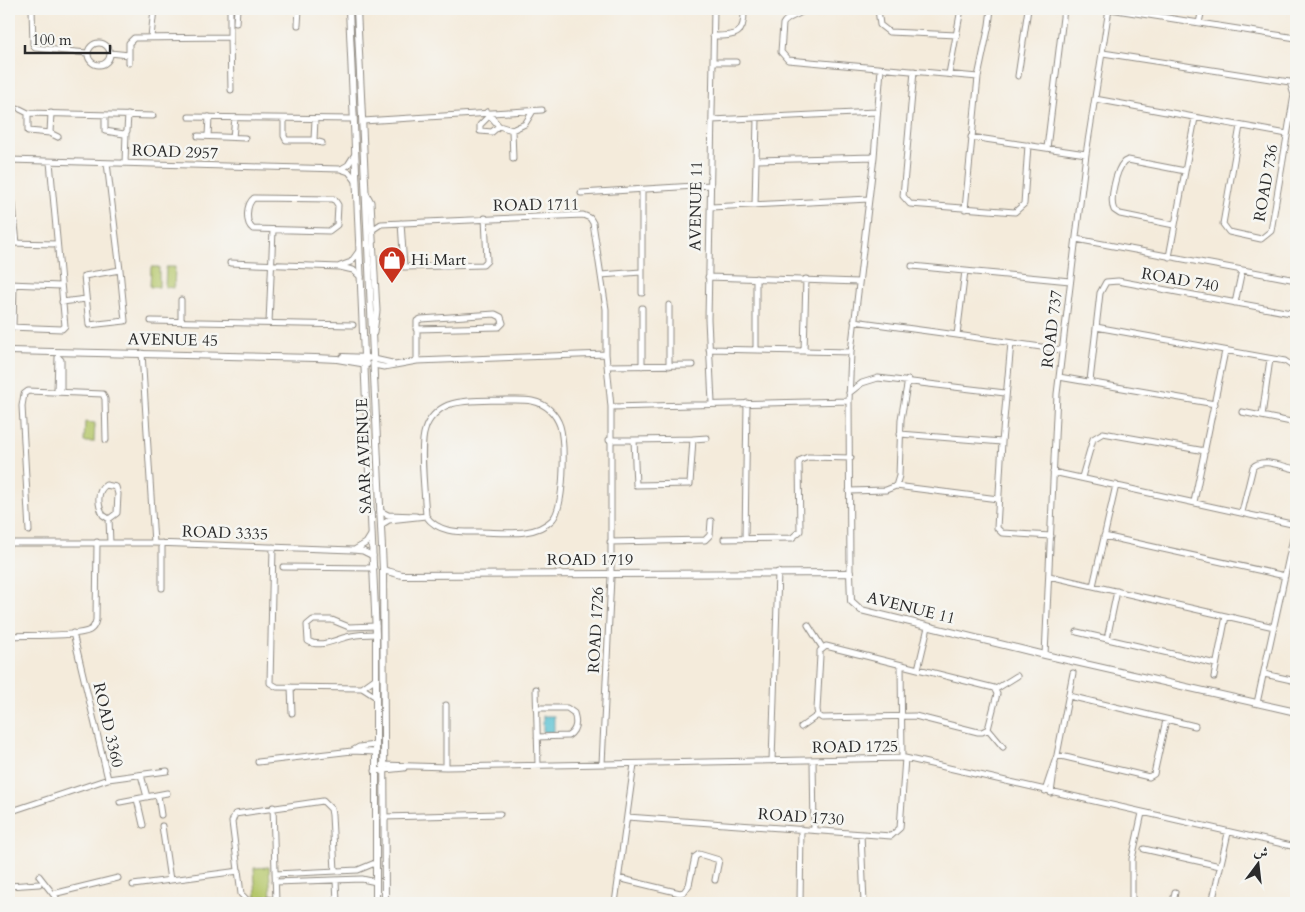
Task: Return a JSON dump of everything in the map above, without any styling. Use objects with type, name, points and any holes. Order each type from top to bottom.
[{"type":"street","points":[[32,9],[33,44],[35,48],[87,53]]},
{"type":"street","points":[[152,37],[154,9]]},
{"type":"street","points":[[230,9],[231,90]]},
{"type":"street","points":[[236,23],[237,9]]},
{"type":"street","points":[[298,25],[299,9]]},
{"type":"street","name":"SAAR AVENUE","points":[[349,9],[374,568],[376,626],[375,748],[384,818],[385,903]]},
{"type":"street","name":"SAAR AVENUE","points":[[357,9],[383,570],[375,863],[376,903]]},
{"type":"street","name":"AVENUE 11","points":[[712,403],[708,277],[712,207],[710,185],[714,9]]},
{"type":"street","points":[[713,36],[729,36],[739,32],[744,24],[744,9]]},
{"type":"street","points":[[805,9],[800,14],[785,20],[783,24],[781,52],[788,60],[978,77]]},
{"type":"street","points":[[878,9],[880,25],[889,32],[957,35]]},
{"type":"street","points":[[949,74],[961,9]]},
{"type":"street","points":[[965,208],[978,77],[990,26],[991,9]]},
{"type":"street","points":[[1018,76],[1028,9]]},
{"type":"street","points":[[1047,148],[1064,9]]},
{"type":"street","points":[[1110,9],[1296,38]]},
{"type":"street","name":"ROAD 737","points":[[1045,655],[1059,376],[1086,154],[1110,9]]},
{"type":"street","points":[[1199,22],[1202,9]]},
{"type":"street","points":[[129,63],[131,39],[152,37],[230,37]]},
{"type":"street","points":[[99,43],[107,47],[110,53],[108,61],[101,66],[90,62],[87,53],[90,47],[99,43]]},
{"type":"street","points":[[110,53],[129,55]]},
{"type":"street","points":[[1103,53],[1296,83]]},
{"type":"street","points":[[713,62],[736,62]]},
{"type":"street","name":"AVENUE 11","points":[[880,69],[874,157],[851,352],[849,393],[851,601],[856,608],[928,627],[1296,712]]},
{"type":"street","points":[[914,71],[903,196],[910,204],[1015,212],[1022,208],[1024,204],[1028,145]]},
{"type":"street","name":"ROAD 736","points":[[1240,126],[1223,224],[1229,232],[1261,239],[1271,231],[1294,91],[1290,82]]},
{"type":"street","name":"ROAD 736","points":[[1095,99],[1287,134]]},
{"type":"street","points":[[20,109],[28,113],[153,116]]},
{"type":"street","points":[[362,121],[542,110]]},
{"type":"street","points":[[488,114],[499,126],[512,130],[524,124],[533,111]]},
{"type":"street","points":[[712,120],[876,112]]},
{"type":"street","points":[[28,113],[28,131],[50,133],[58,137]]},
{"type":"street","points":[[50,133],[51,113]]},
{"type":"street","points":[[488,114],[480,125],[480,131],[492,132],[499,126]]},
{"type":"street","points":[[105,115],[106,132],[126,133]]},
{"type":"street","points":[[126,163],[128,115]]},
{"type":"street","points":[[189,117],[353,119]]},
{"type":"street","points":[[208,136],[209,117]]},
{"type":"street","points":[[233,137],[235,118]]},
{"type":"street","points":[[755,205],[757,118]]},
{"type":"street","points":[[1169,257],[1195,118]]},
{"type":"street","points":[[284,119],[285,139],[314,140],[322,143]]},
{"type":"street","points":[[314,140],[315,119]]},
{"type":"street","points":[[512,130],[512,159]]},
{"type":"street","points":[[198,136],[246,138]]},
{"type":"street","points":[[971,137],[1086,154]]},
{"type":"street","points":[[340,169],[348,165],[355,154]]},
{"type":"street","points":[[756,160],[874,157]]},
{"type":"street","name":"ROAD 2957","points":[[9,160],[340,169]]},
{"type":"street","points":[[1174,225],[1120,214],[1114,210],[1112,203],[1119,170],[1124,162],[1128,160],[1185,171]]},
{"type":"street","points":[[50,162],[65,326],[62,329],[11,327],[11,285],[61,286]]},
{"type":"street","points":[[107,162],[120,270],[125,321],[89,325],[84,276],[120,270]]},
{"type":"street","points":[[9,166],[10,203],[17,243]]},
{"type":"street","points":[[340,169],[351,174],[357,182]]},
{"type":"street","points":[[581,194],[710,185]]},
{"type":"street","points":[[642,190],[642,294]]},
{"type":"street","points":[[366,193],[370,202],[372,217],[377,312],[373,338]]},
{"type":"street","points":[[254,198],[330,198],[334,199],[338,206],[337,225],[333,230],[273,230],[253,229],[249,225],[249,204],[254,198]]},
{"type":"street","points":[[712,207],[869,199]]},
{"type":"street","name":"ROAD 1711","points":[[381,224],[485,218],[586,216],[593,223],[606,309],[606,354],[611,407]]},
{"type":"street","points":[[372,217],[381,224],[372,230]]},
{"type":"street","points":[[401,223],[404,267],[483,265],[487,261],[485,218]]},
{"type":"street","points":[[269,323],[273,230]]},
{"type":"street","points":[[1076,239],[1296,280]]},
{"type":"street","points":[[9,243],[57,244]]},
{"type":"street","points":[[340,266],[351,262],[359,251]]},
{"type":"street","points":[[230,263],[340,266],[353,270],[361,277]]},
{"type":"street","points":[[912,266],[1070,281]]},
{"type":"street","points":[[1235,303],[1242,270]]},
{"type":"street","points":[[957,335],[965,271]]},
{"type":"street","points":[[601,275],[641,272]]},
{"type":"street","points":[[708,277],[860,282]]},
{"type":"street","points":[[756,278],[756,350]]},
{"type":"street","points":[[804,351],[806,280]]},
{"type":"street","name":"ROAD 740","points":[[1090,381],[1102,286],[1112,280],[1296,314]]},
{"type":"street","points":[[62,302],[86,300]]},
{"type":"street","points":[[181,300],[181,321]]},
{"type":"street","points":[[669,305],[669,366]]},
{"type":"street","points":[[642,308],[642,366]]},
{"type":"street","points":[[416,329],[499,327],[503,323],[501,317],[495,314],[421,319],[417,321],[416,329],[417,361]]},
{"type":"street","points":[[151,321],[353,325]]},
{"type":"street","points":[[854,321],[1062,350]]},
{"type":"street","points":[[1096,327],[1289,363],[1296,373]]},
{"type":"street","points":[[1011,343],[1005,393],[997,528],[1000,532],[1051,536]]},
{"type":"street","points":[[709,349],[851,352]]},
{"type":"street","name":"AVENUE 45","points":[[9,351],[58,354],[142,353],[337,358],[374,362]]},
{"type":"street","points":[[1194,502],[1225,351]]},
{"type":"street","points":[[142,353],[154,543]]},
{"type":"street","points":[[58,354],[59,391]]},
{"type":"street","points":[[374,362],[384,367],[417,361],[606,354]]},
{"type":"street","points":[[1262,416],[1270,359]]},
{"type":"street","points":[[607,366],[693,365]]},
{"type":"street","points":[[1059,376],[1215,404]]},
{"type":"street","points":[[849,393],[869,380],[878,378],[908,380],[1005,393]]},
{"type":"street","points":[[896,486],[899,476],[900,434],[908,380]]},
{"type":"street","points":[[29,531],[22,396],[28,391],[103,394],[105,399],[106,440]]},
{"type":"street","points":[[381,525],[389,520],[426,516],[440,528],[467,532],[530,531],[551,520],[562,494],[561,434],[556,417],[539,402],[525,400],[464,402],[451,404],[440,410],[429,421],[424,435],[426,516]]},
{"type":"street","points":[[611,407],[849,401]]},
{"type":"street","points":[[745,539],[747,403]]},
{"type":"street","name":"ROAD 1726","points":[[602,764],[611,574],[609,440],[611,407]]},
{"type":"street","points":[[1242,412],[1296,423]]},
{"type":"street","points":[[1082,477],[1093,439],[1103,433],[1205,450]]},
{"type":"street","points":[[900,434],[1002,442]]},
{"type":"street","points":[[609,440],[707,438]]},
{"type":"street","points":[[634,440],[635,482],[641,486],[690,484],[693,439]]},
{"type":"street","points":[[724,539],[792,538],[797,536],[800,531],[799,463],[801,460],[808,457],[851,458]]},
{"type":"street","points":[[1242,512],[1252,472],[1256,464],[1264,463],[1296,469]]},
{"type":"street","points":[[1053,472],[1296,525],[1257,704]]},
{"type":"street","points":[[110,519],[117,513],[118,508],[118,490],[112,485],[102,487],[99,493],[101,511],[110,519],[110,543]]},
{"type":"street","points":[[1093,586],[1116,485]]},
{"type":"street","points":[[850,491],[886,490],[896,486],[998,499]]},
{"type":"street","points":[[380,510],[388,515],[408,514],[416,516]]},
{"type":"street","points":[[610,542],[704,540],[709,538],[711,521]]},
{"type":"street","points":[[353,550],[366,544],[372,533]]},
{"type":"street","points":[[1104,536],[1285,576]]},
{"type":"street","points":[[9,636],[73,633],[89,631],[94,627],[96,620],[97,542]]},
{"type":"street","name":"ROAD 3335","points":[[9,543],[162,543],[353,550],[363,551],[373,556]]},
{"type":"street","points":[[162,543],[162,588]]},
{"type":"street","points":[[273,547],[269,680],[274,687],[362,688],[376,697]]},
{"type":"street","points":[[283,567],[374,568]]},
{"type":"street","name":"ROAD 1719","points":[[383,570],[402,575],[850,573]]},
{"type":"street","points":[[772,761],[778,572]]},
{"type":"street","name":"ROAD 1719","points":[[383,585],[402,575]]},
{"type":"street","points":[[1049,576],[1274,627]]},
{"type":"street","points":[[1107,639],[1117,592]]},
{"type":"street","points":[[1214,677],[1226,616]]},
{"type":"street","points":[[376,626],[349,627],[332,620],[313,620],[307,625],[306,631],[308,641],[312,643],[335,642],[349,636],[376,634]]},
{"type":"street","points":[[808,625],[822,647],[820,654],[818,715]]},
{"type":"street","points":[[918,670],[928,627]]},
{"type":"street","points":[[1076,632],[1216,664]]},
{"type":"street","name":"ROAD 3360","points":[[9,812],[108,779],[73,633]]},
{"type":"street","points":[[822,647],[830,646],[901,666],[996,689],[1017,676]]},
{"type":"street","name":"ROAD 1730","points":[[627,817],[891,836],[900,828],[904,758],[901,717],[901,666]]},
{"type":"street","points":[[1048,792],[1073,673]]},
{"type":"street","points":[[1264,674],[1296,681]]},
{"type":"street","points":[[362,688],[376,678]]},
{"type":"street","points":[[292,687],[292,713]]},
{"type":"street","points":[[536,689],[538,765]]},
{"type":"street","points":[[818,715],[826,719],[922,717],[982,732],[988,729],[997,697],[996,689]]},
{"type":"street","points":[[1069,696],[1194,726]]},
{"type":"street","points":[[446,705],[446,767]]},
{"type":"street","points":[[536,708],[567,708],[574,713],[576,723],[575,729],[568,736],[537,737]]},
{"type":"street","points":[[801,727],[818,715]]},
{"type":"street","points":[[1057,755],[1149,777],[1154,774],[1166,720]]},
{"type":"street","points":[[988,729],[1003,747]]},
{"type":"street","points":[[258,762],[352,751],[359,747],[375,748]]},
{"type":"street","name":"ROAD 1725","points":[[379,768],[904,758],[1296,847]]},
{"type":"street","points":[[812,760],[814,830]]},
{"type":"street","points":[[615,903],[634,764]]},
{"type":"street","points":[[108,779],[141,776],[166,771]]},
{"type":"street","points":[[141,776],[147,797]]},
{"type":"street","points":[[120,802],[167,793]]},
{"type":"street","points":[[158,795],[162,814]]},
{"type":"street","points":[[137,799],[143,825]]},
{"type":"street","points":[[273,807],[276,901],[245,899],[242,894],[233,818],[239,813],[273,807],[316,800],[328,804],[332,815],[337,903]]},
{"type":"street","points":[[1132,903],[1132,859],[1142,813]]},
{"type":"street","points":[[384,818],[500,814]]},
{"type":"street","points":[[162,826],[170,880]]},
{"type":"street","points":[[800,903],[801,829]]},
{"type":"street","points":[[1212,903],[1228,832]]},
{"type":"street","points":[[861,834],[864,903]]},
{"type":"street","points":[[1144,850],[1220,866]]},
{"type":"street","points":[[618,878],[680,893],[684,892],[689,884],[695,857],[700,854],[719,860],[715,880]]},
{"type":"street","points":[[275,874],[360,870],[375,863]]},
{"type":"street","points":[[133,885],[239,871]]},
{"type":"street","points":[[335,871],[336,880]]},
{"type":"street","points":[[39,876],[60,903]]},
{"type":"street","points":[[53,894],[118,878]]},
{"type":"street","points":[[275,882],[362,879],[376,882]]},
{"type":"street","points":[[9,886],[39,884]]},
{"type":"street","points":[[1173,903],[1175,892]]},
{"type":"street","points":[[747,903],[762,903]]},
{"type":"green space","points":[[151,267],[159,267],[159,287],[150,287]]},
{"type":"green space","points":[[166,267],[175,267],[174,288],[165,287]]},
{"type":"green space","points":[[85,422],[95,423],[94,442],[84,442]]},
{"type":"green space","points":[[269,867],[271,897],[256,898],[254,868]]},
{"type":"water","points":[[543,716],[554,716],[554,732],[543,732]]},
{"type":"place","name":"Hi Mart","points":[[392,284]]}]
